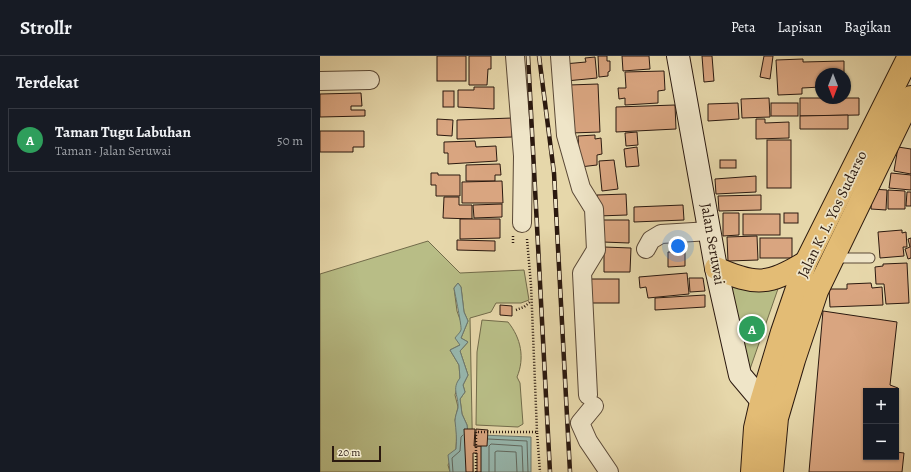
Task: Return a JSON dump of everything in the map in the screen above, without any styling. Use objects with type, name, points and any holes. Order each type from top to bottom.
[{"type":"highway","name":"Jalan K. L. Yos Sudarso","points":[[752,472],[755,428],[761,402],[782,332],[806,262],[909,56]]},
{"type":"highway","name":"Jalan K. L. Yos Sudarso","points":[[772,472],[777,418],[808,318],[818,291],[911,97]]},
{"type":"highway","points":[[716,268],[740,278],[766,281],[786,275],[806,262]]},
{"type":"street","points":[[516,56],[523,156],[522,223]]},
{"type":"street","points":[[560,56],[566,135],[581,188],[594,209],[596,250],[582,273],[591,400],[580,423],[588,441],[609,472]]},
{"type":"street","name":"Jalan Seruwai","points":[[678,56],[716,268],[740,375],[761,402],[777,418]]},
{"type":"street","points":[[320,81],[370,80]]},
{"type":"street","points":[[646,249],[650,240],[661,234],[710,231]]},
{"type":"lane","points":[[833,257],[870,258]]},
{"type":"path","points":[[522,223],[528,246],[540,472]]},
{"type":"path","points":[[516,310],[524,307],[531,300]]},
{"type":"path","points":[[476,472],[476,432],[537,432]]},
{"type":"green space","points":[[428,241],[460,273],[524,270],[529,300],[521,303],[496,303],[491,312],[470,318],[473,472],[467,425],[462,414],[460,399],[465,392],[463,385],[468,375],[460,351],[468,342],[461,338],[468,321],[464,312],[461,287],[458,283],[454,288],[457,311],[462,325],[460,345],[450,350],[459,365],[460,378],[455,395],[458,407],[455,420],[457,428],[456,449],[448,465],[450,472],[320,472],[320,274]]},
{"type":"green space","points":[[729,280],[780,283],[749,372]]},
{"type":"green space","points":[[482,320],[508,322],[519,341],[521,363],[517,377],[520,383],[523,424],[518,427],[476,425],[477,352]]},
{"type":"water","points":[[458,283],[461,287],[464,312],[468,321],[461,338],[468,342],[460,351],[468,375],[463,385],[465,392],[460,399],[462,414],[467,425],[472,472],[450,472],[448,455],[456,449],[455,421],[458,404],[456,386],[460,378],[459,365],[450,350],[460,345],[455,338],[461,330],[454,288]]},
{"type":"water","points":[[480,435],[531,437],[531,472],[480,472]]},
{"type":"building","points":[[437,56],[466,56],[466,81],[437,81]]},
{"type":"building","points":[[469,56],[491,56],[491,69],[488,69],[487,85],[469,85]]},
{"type":"building","points":[[598,56],[607,56],[607,61],[610,61],[610,71],[608,72],[608,76],[599,77]]},
{"type":"building","points":[[622,56],[649,56],[650,69],[623,71]]},
{"type":"building","points":[[702,56],[712,56],[714,81],[704,82]]},
{"type":"building","points":[[764,56],[773,56],[770,79],[760,77]]},
{"type":"building","points":[[595,57],[597,78],[566,81],[564,64],[586,62],[585,58]]},
{"type":"building","points":[[803,59],[803,62],[844,61],[844,68],[815,68],[815,87],[802,88],[802,94],[778,95],[776,60]]},
{"type":"building","points":[[664,71],[665,90],[658,91],[658,103],[625,105],[625,98],[619,99],[618,88],[626,88],[625,72]]},
{"type":"building","points":[[598,84],[600,132],[571,133],[569,85]]},
{"type":"building","points":[[474,87],[494,87],[494,109],[458,107],[458,90],[474,90]]},
{"type":"building","points":[[443,91],[454,91],[454,107],[443,107]]},
{"type":"building","points":[[361,93],[362,106],[351,106],[351,110],[365,110],[365,116],[320,117],[320,94]]},
{"type":"building","points":[[769,98],[770,117],[742,118],[741,99]]},
{"type":"building","points":[[800,98],[815,98],[815,104],[851,104],[851,98],[859,98],[859,115],[800,116]]},
{"type":"building","points":[[738,103],[739,119],[708,121],[708,104]]},
{"type":"building","points":[[771,103],[798,103],[798,116],[771,116]]},
{"type":"building","points":[[675,105],[676,129],[616,132],[616,107]]},
{"type":"building","points":[[848,115],[848,129],[800,129],[800,116]]},
{"type":"building","points":[[512,118],[512,137],[457,139],[457,120]]},
{"type":"building","points":[[437,119],[453,120],[452,136],[437,135]]},
{"type":"building","points":[[756,119],[765,119],[765,123],[789,122],[789,138],[756,139]]},
{"type":"building","points":[[320,131],[364,131],[364,147],[353,147],[353,152],[320,152]]},
{"type":"building","points":[[637,132],[638,145],[626,146],[625,133]]},
{"type":"building","points":[[595,135],[595,139],[601,138],[602,154],[597,155],[597,165],[580,167],[578,136]]},
{"type":"building","points":[[767,140],[791,140],[791,188],[767,188]]},
{"type":"building","points":[[475,141],[476,147],[496,146],[497,161],[448,164],[448,153],[444,153],[444,142]]},
{"type":"building","points":[[637,147],[639,166],[626,167],[624,149]]},
{"type":"building","points":[[898,147],[911,149],[911,174],[894,171]]},
{"type":"building","points":[[614,160],[618,189],[602,191],[599,161]]},
{"type":"building","points":[[720,160],[736,160],[736,168],[720,168]]},
{"type":"building","points":[[500,164],[501,175],[495,175],[495,181],[466,181],[466,165]]},
{"type":"building","points":[[431,173],[438,173],[438,175],[460,175],[460,196],[436,196],[436,185],[431,185]]},
{"type":"building","points":[[891,173],[911,175],[911,190],[889,188]]},
{"type":"building","points":[[756,176],[756,192],[716,194],[715,179]]},
{"type":"building","points":[[502,181],[503,203],[462,203],[462,182]]},
{"type":"building","points":[[872,189],[887,190],[886,210],[871,209]]},
{"type":"building","points":[[888,190],[905,191],[905,209],[888,209]]},
{"type":"building","points":[[907,192],[911,192],[911,206],[906,206]]},
{"type":"building","points":[[626,194],[627,215],[598,216],[597,195]]},
{"type":"building","points":[[761,195],[761,210],[719,211],[718,196]]},
{"type":"building","points":[[444,197],[459,197],[459,205],[472,205],[472,219],[443,218]]},
{"type":"building","points":[[502,204],[502,217],[474,218],[473,205]]},
{"type":"building","points":[[683,205],[684,220],[634,222],[634,207]]},
{"type":"building","points":[[723,213],[739,213],[739,235],[723,236]]},
{"type":"building","points":[[784,213],[798,213],[798,223],[784,223]]},
{"type":"building","points":[[743,214],[780,214],[780,235],[743,235]]},
{"type":"building","points":[[460,219],[500,219],[500,238],[460,239]]},
{"type":"building","points":[[603,220],[629,220],[629,243],[603,242]]},
{"type":"building","points":[[902,230],[902,233],[906,232],[907,247],[903,247],[904,256],[880,258],[878,232]]},
{"type":"building","points":[[757,236],[758,260],[728,261],[727,237]]},
{"type":"building","points":[[760,238],[792,238],[792,258],[760,258]]},
{"type":"building","points":[[911,238],[911,258],[908,259],[905,249],[910,247],[908,239]]},
{"type":"building","points":[[457,240],[495,241],[495,251],[457,250]]},
{"type":"building","points":[[604,247],[631,248],[630,272],[604,272]]},
{"type":"building","points":[[668,252],[685,252],[685,266],[668,267]]},
{"type":"building","points":[[907,263],[909,303],[886,304],[884,284],[876,284],[875,267],[883,266],[883,264]]},
{"type":"building","points":[[687,273],[689,294],[648,298],[646,287],[640,288],[639,277]]},
{"type":"building","points":[[689,278],[703,278],[705,291],[690,292]]},
{"type":"building","points":[[588,279],[619,279],[619,303],[588,303]]},
{"type":"building","points":[[871,283],[872,288],[882,287],[883,305],[830,307],[829,289],[847,289],[847,284]]},
{"type":"building","points":[[705,295],[705,307],[655,310],[655,298]]},
{"type":"building","points":[[500,305],[512,306],[512,316],[500,315]]},
{"type":"building","points":[[823,311],[897,322],[890,385],[898,388],[863,388],[863,460],[899,460],[899,452],[904,453],[902,472],[809,472]]},
{"type":"building","points":[[464,429],[475,429],[474,446],[481,446],[481,472],[477,472],[477,453],[473,453],[473,472],[466,472]]},
{"type":"building","points":[[476,429],[488,430],[487,446],[475,446]]},
{"type":"railway","points":[[528,56],[550,472]]},
{"type":"railway","points":[[539,56],[554,173],[570,472]]},
{"type":"place","name":"Taman Tugu Labuhan","points":[[752,329]]}]
